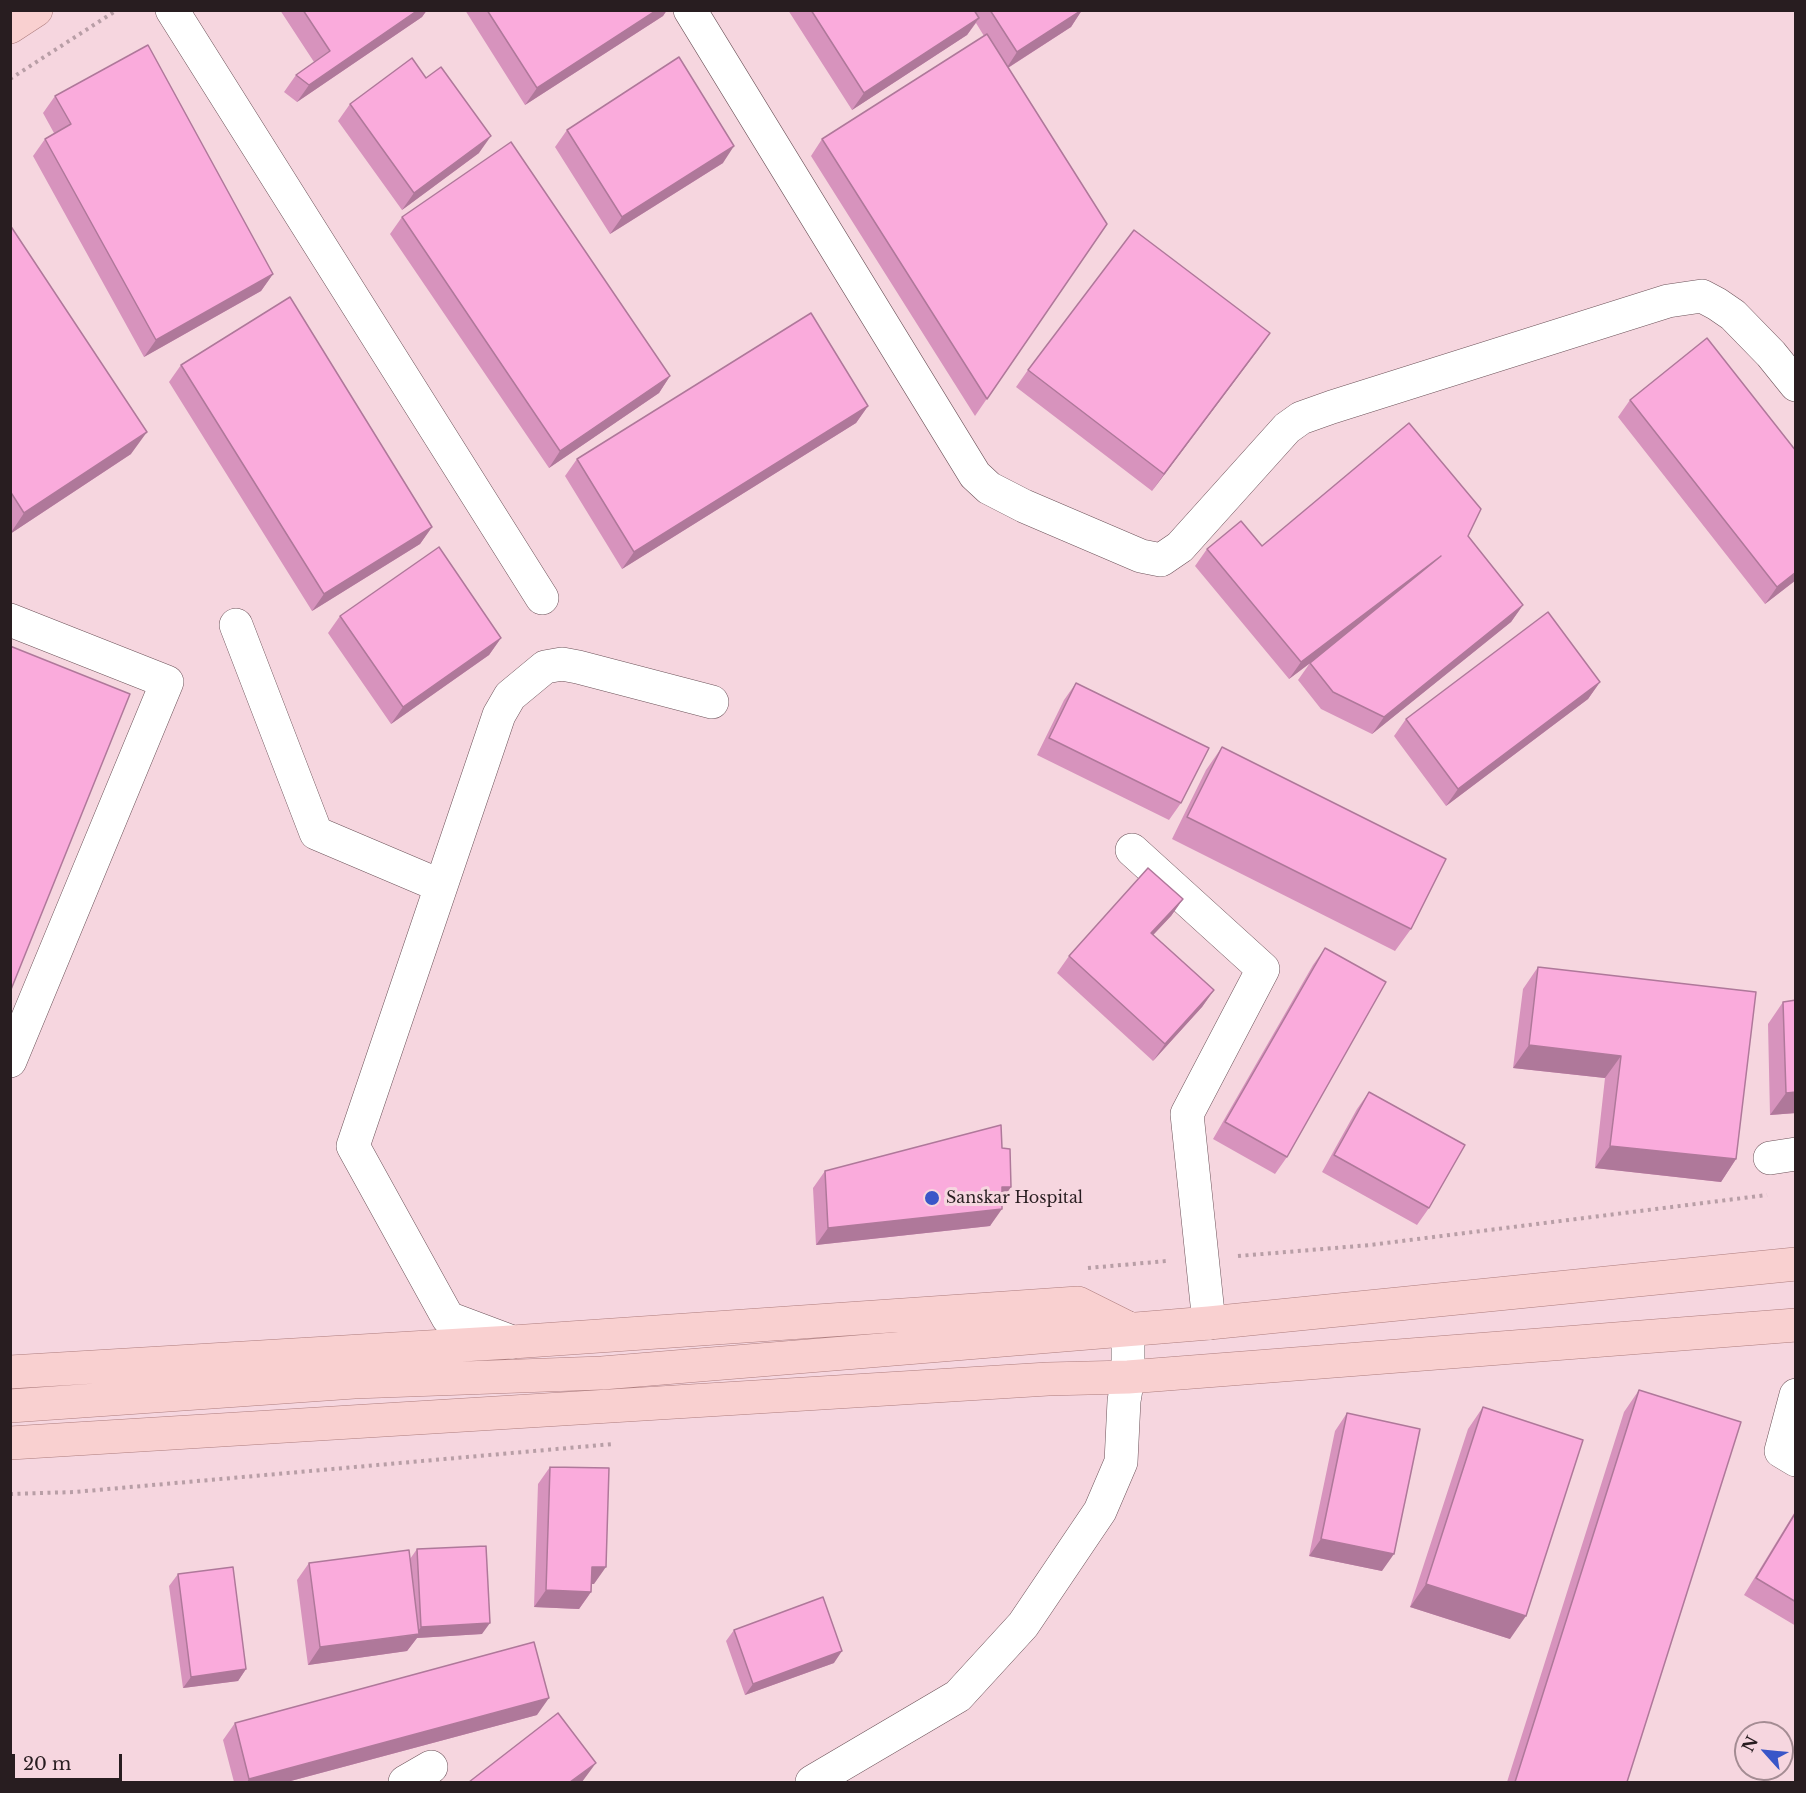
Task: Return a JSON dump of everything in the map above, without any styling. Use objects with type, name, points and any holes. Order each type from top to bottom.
[{"type":"main road","points":[[10,27],[36,10]]},
{"type":"main road","points":[[10,1406],[354,1382],[602,1373],[1209,1323],[1796,1264]]},
{"type":"main road","points":[[10,1372],[512,1342],[1078,1303],[1128,1329]]},
{"type":"main road","points":[[10,1443],[1048,1379],[1128,1377],[1796,1324]]},
{"type":"main road","points":[[10,1465],[1104,1390],[1121,1384],[1128,1377]]},
{"type":"street","points":[[172,10],[542,598]]},
{"type":"street","points":[[690,10],[975,475],[989,488],[1024,506],[1142,556],[1161,560],[1180,547],[1287,428],[1301,418],[1668,302],[1702,297],[1717,304],[1733,315],[1771,354],[1796,385]]},
{"type":"street","points":[[10,620],[167,682],[10,1061]]},
{"type":"street","points":[[237,625],[316,833],[441,886]]},
{"type":"street","points":[[512,1342],[448,1318],[353,1146],[499,715],[510,696],[545,667],[562,664],[712,702]]},
{"type":"street","points":[[1132,850],[1263,969],[1187,1114],[1209,1323]]},
{"type":"street","points":[[812,1782],[958,1696],[1023,1625],[1100,1511],[1121,1462],[1124,1401],[1128,1377],[1128,1329]]},
{"type":"street","points":[[1796,1395],[1781,1451],[1796,1460]]},
{"type":"path","points":[[10,79],[117,10]]},
{"type":"building","points":[[303,10],[418,10],[309,85],[296,75],[330,51]]},
{"type":"building","points":[[487,10],[657,10],[537,88]]},
{"type":"building","points":[[811,10],[974,10],[979,18],[864,93]]},
{"type":"building","points":[[990,10],[1082,10],[1017,52]]},
{"type":"building","points":[[987,34],[1107,224],[987,399],[822,139]]},
{"type":"building","points":[[148,45],[273,274],[156,340],[45,139],[71,124],[55,96]]},
{"type":"building","points":[[679,57],[734,146],[622,217],[567,130]]},
{"type":"building","points":[[412,58],[426,78],[441,67],[491,136],[414,193],[350,104]]},
{"type":"building","points":[[511,142],[670,376],[560,451],[402,217]]},
{"type":"building","points":[[10,225],[147,432],[24,513],[10,491]]},
{"type":"building","points":[[1134,230],[1270,333],[1164,474],[1028,370]]},
{"type":"building","points":[[290,297],[432,527],[324,594],[181,365]]},
{"type":"building","points":[[811,313],[868,406],[634,552],[577,459]]},
{"type":"building","points":[[1707,338],[1796,451],[1796,572],[1777,587],[1630,400]]},
{"type":"building","points":[[1409,423],[1481,509],[1468,536],[1523,605],[1384,717],[1333,692],[1310,663],[1441,556],[1301,662],[1207,549],[1241,521],[1262,546]]},
{"type":"building","points":[[439,547],[501,638],[403,707],[340,616]]},
{"type":"building","points":[[1548,612],[1600,682],[1458,789],[1406,719]]},
{"type":"building","points":[[10,646],[130,694],[10,992]]},
{"type":"building","points":[[1076,683],[1209,748],[1181,803],[1049,738]]},
{"type":"building","points":[[1222,747],[1446,859],[1411,929],[1187,817]]},
{"type":"building","points":[[1148,868],[1183,899],[1151,933],[1214,990],[1165,1044],[1069,956]]},
{"type":"building","points":[[1325,948],[1386,982],[1287,1157],[1225,1122]]},
{"type":"building","points":[[1538,967],[1756,992],[1736,1159],[1610,1146],[1621,1056],[1529,1045]]},
{"type":"building","points":[[1796,1000],[1796,1092],[1786,1093],[1783,1002]]},
{"type":"building","points":[[1369,1092],[1465,1145],[1429,1208],[1334,1155]]},
{"type":"building","points":[[1001,1125],[1002,1148],[1010,1149],[1011,1187],[1002,1187],[1002,1209],[828,1228],[825,1171]]},
{"type":"building","points":[[1639,1390],[1741,1422],[1627,1782],[1515,1782]]},
{"type":"building","points":[[1483,1407],[1583,1440],[1526,1616],[1426,1584]]},
{"type":"building","points":[[1347,1413],[1420,1429],[1394,1554],[1321,1539]]},
{"type":"building","points":[[550,1467],[609,1468],[606,1567],[592,1567],[591,1592],[546,1590]]},
{"type":"building","points":[[1796,1512],[1796,1602],[1756,1578]]},
{"type":"building","points":[[486,1546],[490,1623],[421,1627],[417,1549]]},
{"type":"building","points":[[409,1550],[419,1634],[320,1647],[309,1563]]},
{"type":"building","points":[[233,1567],[246,1669],[191,1677],[178,1574]]},
{"type":"building","points":[[823,1597],[842,1651],[753,1684],[734,1630]]},
{"type":"building","points":[[534,1642],[549,1698],[249,1779],[235,1723]]},
{"type":"building","points":[[558,1713],[596,1763],[570,1782],[469,1782]]},
{"type":"place","name":"Sanskar Hospital","points":[[932,1198]]}]
